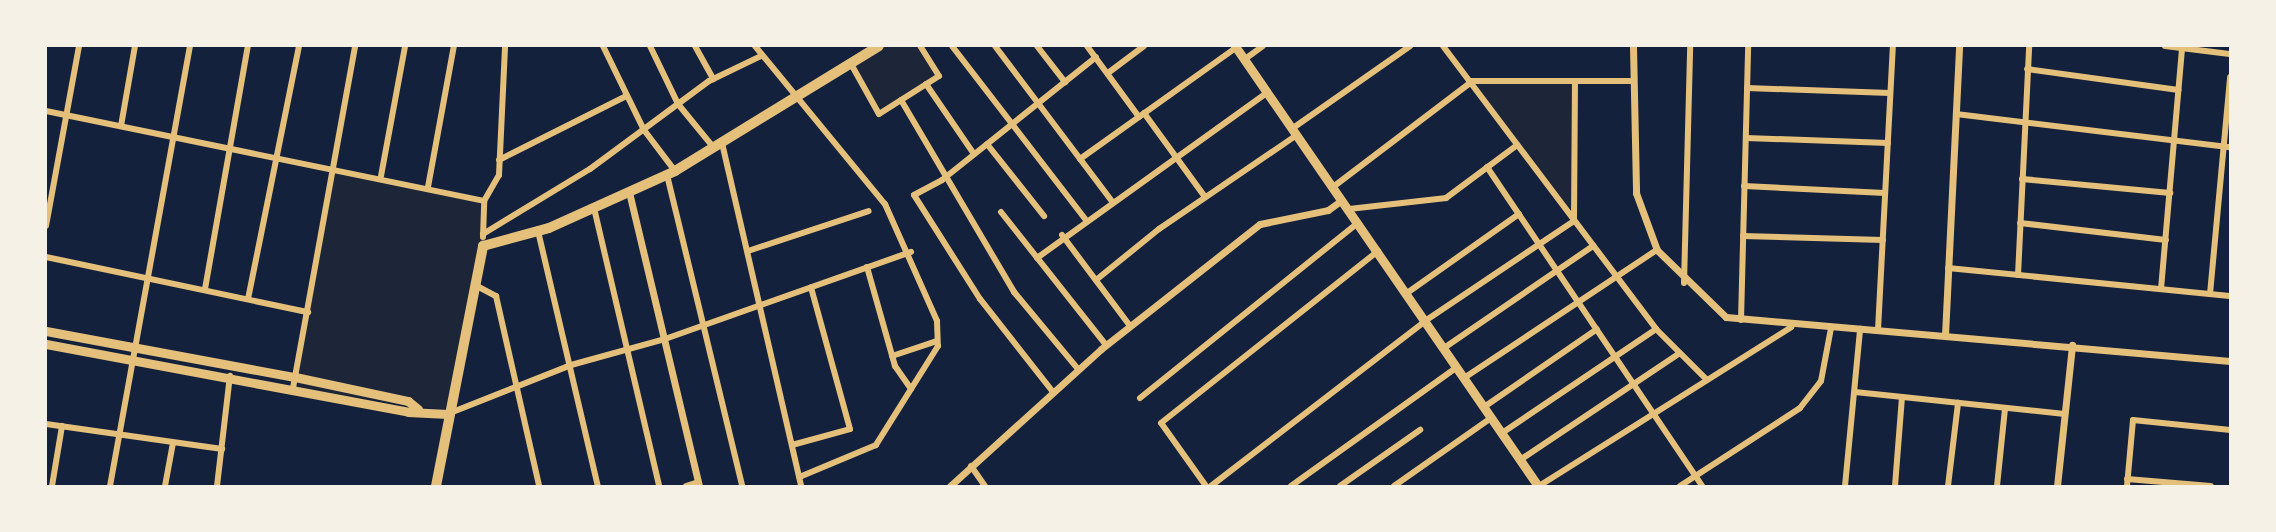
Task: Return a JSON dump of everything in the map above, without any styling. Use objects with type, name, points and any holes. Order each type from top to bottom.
[{"type":"main road","points":[[436,486],[483,240],[538,231],[671,173],[797,98],[877,46]]},
{"type":"main road","points":[[1236,46],[1538,486]]},
{"type":"main road","points":[[46,331],[295,377],[408,401],[418,409]]},
{"type":"main road","points":[[46,344],[230,376],[408,412],[418,409],[448,414]]},
{"type":"street","points":[[46,226],[79,46]]},
{"type":"street","points":[[121,126],[135,46]]},
{"type":"street","points":[[110,486],[171,136],[190,46]]},
{"type":"street","points":[[205,289],[248,46]]},
{"type":"street","points":[[248,299],[299,46]]},
{"type":"street","points":[[293,388],[355,46]]},
{"type":"street","points":[[381,176],[405,46]]},
{"type":"street","points":[[428,187],[454,46]]},
{"type":"street","points":[[483,240],[485,201],[499,176],[505,46]]},
{"type":"street","points":[[603,46],[643,130],[671,173],[701,326],[742,486]]},
{"type":"street","points":[[650,46],[678,104],[718,145],[761,304],[801,486]]},
{"type":"street","points":[[695,46],[713,79]]},
{"type":"street","points":[[755,46],[885,204],[911,252],[937,321],[937,341],[876,445],[799,477]]},
{"type":"street","points":[[851,64],[879,114],[939,76],[920,46]]},
{"type":"street","points":[[952,46],[1085,219]]},
{"type":"street","points":[[995,46],[1112,201]]},
{"type":"street","points":[[1037,46],[1065,82]]},
{"type":"street","points":[[1087,46],[1175,154],[1205,197]]},
{"type":"street","points":[[1108,73],[1144,46]]},
{"type":"street","points":[[1080,159],[1236,46]]},
{"type":"street","points":[[1245,59],[1263,46]]},
{"type":"street","points":[[1096,280],[1410,46]]},
{"type":"street","points":[[1443,46],[1616,278],[1657,329],[1707,380]]},
{"type":"street","points":[[1633,46],[1636,193],[1657,250],[1684,283],[1726,317],[1791,327],[1878,330],[2072,345],[2231,362]]},
{"type":"street","points":[[1684,283],[1690,46]]},
{"type":"street","points":[[1741,320],[1748,46]]},
{"type":"street","points":[[1878,330],[1893,46]]},
{"type":"street","points":[[1945,335],[1959,46]]},
{"type":"street","points":[[2018,275],[2029,46]]},
{"type":"street","points":[[2165,46],[2231,54]]},
{"type":"street","points":[[2161,289],[2182,48]]},
{"type":"street","points":[[483,240],[713,79],[761,56]]},
{"type":"street","points":[[1053,392],[980,299],[914,195],[943,180],[1096,57]]},
{"type":"street","points":[[2027,69],[2179,90]]},
{"type":"street","points":[[2210,294],[2227,146],[2231,77]]},
{"type":"street","points":[[1574,221],[1575,81]]},
{"type":"street","points":[[1333,187],[1470,82],[1633,81]]},
{"type":"street","points":[[926,84],[974,155]]},
{"type":"street","points":[[1747,88],[1890,93]]},
{"type":"street","points":[[1037,258],[1062,235],[1175,154],[1268,92]]},
{"type":"street","points":[[499,160],[626,96]]},
{"type":"street","points":[[901,100],[943,180],[1014,292],[1078,369]]},
{"type":"street","points":[[46,111],[381,176],[485,201]]},
{"type":"street","points":[[1956,114],[2227,146]]},
{"type":"street","points":[[1746,138],[1888,144]]},
{"type":"street","points":[[987,144],[1044,216]]},
{"type":"street","points":[[1349,209],[1446,198],[1517,145]]},
{"type":"street","points":[[1487,167],[1555,273],[1597,329],[1702,486]]},
{"type":"street","points":[[2022,179],[2169,194]]},
{"type":"street","points":[[1744,186],[1885,192]]},
{"type":"street","points":[[629,192],[699,484],[686,486]]},
{"type":"street","points":[[950,486],[1106,345],[1260,224],[1328,209],[1342,200]]},
{"type":"street","points":[[594,208],[659,486]]},
{"type":"street","points":[[748,251],[869,211]]},
{"type":"street","points":[[1001,212],[1106,345]]},
{"type":"street","points":[[1407,293],[1519,214]]},
{"type":"street","points":[[1378,251],[1161,423],[1209,486],[1425,321],[1574,221]]},
{"type":"street","points":[[1140,398],[1358,223]]},
{"type":"street","points":[[2020,223],[2166,240]]},
{"type":"street","points":[[538,231],[598,486]]},
{"type":"street","points":[[1062,235],[1130,326]]},
{"type":"street","points":[[1743,236],[1882,240]]},
{"type":"street","points":[[1444,348],[1593,246]]},
{"type":"street","points":[[1464,378],[1657,250]]},
{"type":"street","points":[[448,414],[571,365],[665,339],[911,252]]},
{"type":"street","points":[[46,257],[307,312]]},
{"type":"street","points":[[867,267],[892,356],[911,389]]},
{"type":"street","points":[[1948,268],[2231,296]]},
{"type":"street","points":[[475,285],[496,296],[539,486]]},
{"type":"street","points":[[792,445],[850,429],[811,287]]},
{"type":"street","points":[[1538,486],[1791,327]]},
{"type":"street","points":[[1680,486],[1800,408],[1821,381],[1831,328]]},
{"type":"street","points":[[1484,407],[1597,329]]},
{"type":"street","points":[[1502,433],[1657,329]]},
{"type":"street","points":[[1845,486],[1860,330]]},
{"type":"street","points":[[892,356],[937,341]]},
{"type":"street","points":[[2057,486],[2072,345]]},
{"type":"street","points":[[1520,460],[1680,353]]},
{"type":"street","points":[[1290,486],[1457,367]]},
{"type":"street","points":[[217,486],[230,376]]},
{"type":"street","points":[[1855,392],[2065,414]]},
{"type":"street","points":[[1895,486],[1902,397]]},
{"type":"street","points":[[1948,486],[1958,403]]},
{"type":"street","points":[[1997,486],[2005,408]]},
{"type":"street","points":[[1394,486],[1491,418]]},
{"type":"street","points":[[2211,486],[2127,483],[2133,420],[2231,430]]},
{"type":"street","points":[[46,424],[222,449]]},
{"type":"street","points":[[52,486],[62,426]]},
{"type":"street","points":[[1340,486],[1420,430]]},
{"type":"street","points":[[165,486],[173,443]]},
{"type":"street","points":[[971,466],[985,486]]},
{"type":"shaded area","points":[[879,46],[920,46],[939,76],[879,114],[851,64]]},
{"type":"shaded area","points":[[1575,81],[1574,221],[1470,83]]},
{"type":"shaded area","points":[[333,168],[483,202],[483,246],[445,410],[294,388]]}]
